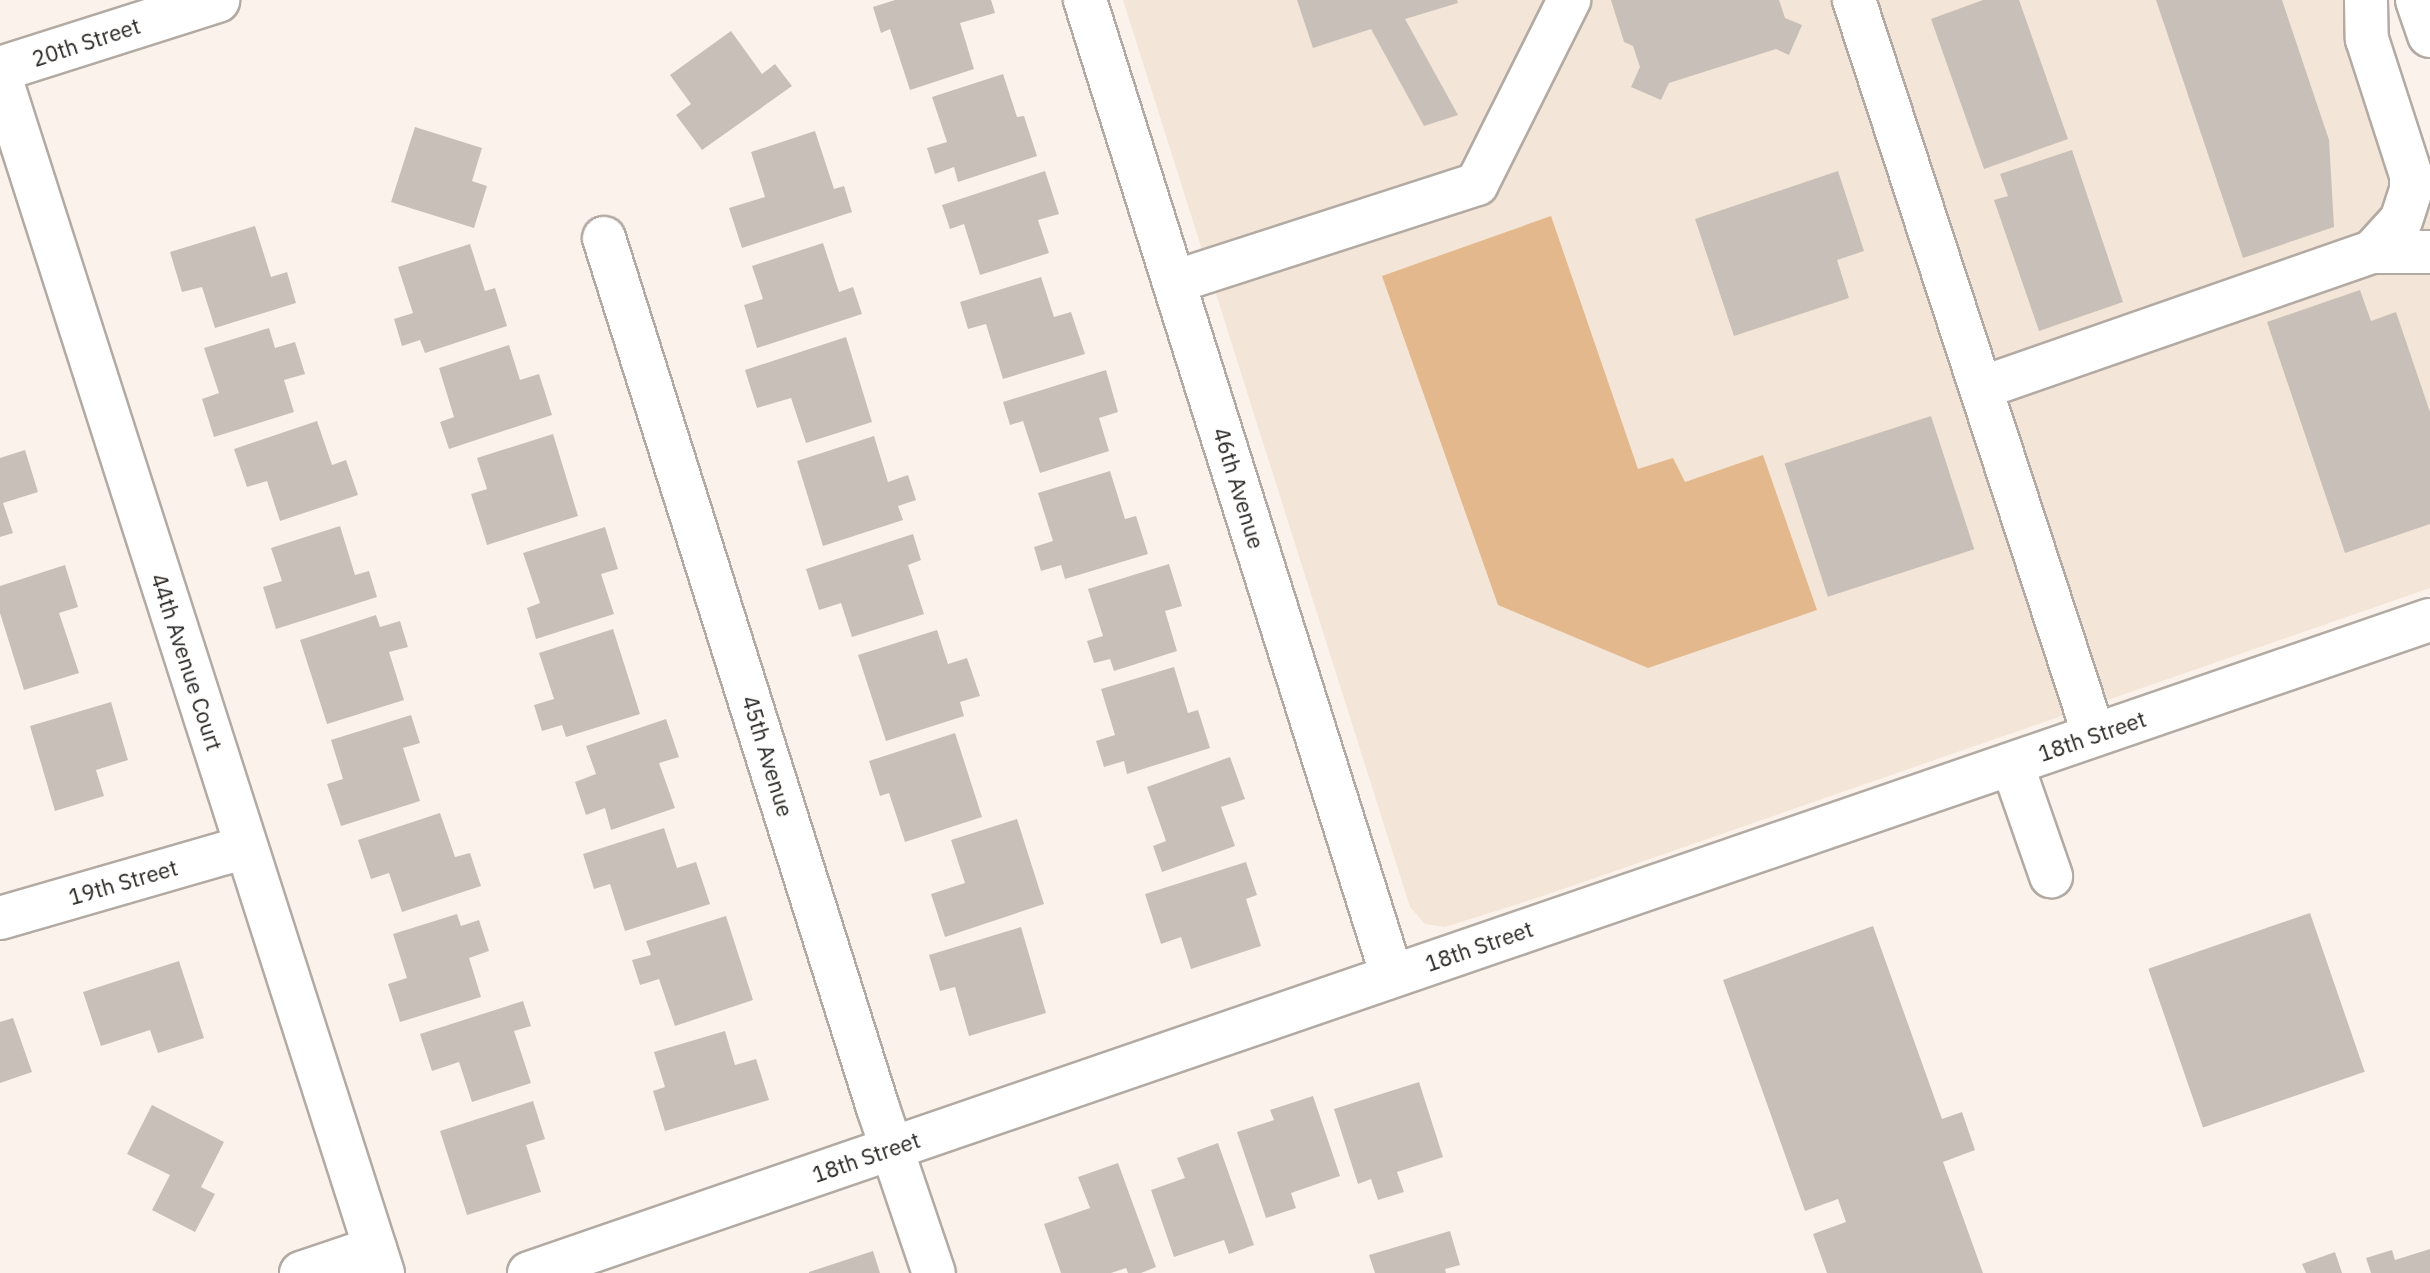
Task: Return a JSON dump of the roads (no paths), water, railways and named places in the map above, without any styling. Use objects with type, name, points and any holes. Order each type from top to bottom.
[{"type":"main road","name":"20th Street","points":[[0,69],[217,0]]},
{"type":"main road","points":[[2418,0],[2430,35]]},
{"type":"street","name":"46th Avenue","points":[[1085,0],[1392,976]]},
{"type":"street","points":[[1174,282],[1477,184],[1569,0]]},
{"type":"street","points":[[1854,0],[2094,735]]},
{"type":"street","points":[[2366,0],[2367,39],[2411,175],[2411,190],[2401,220],[2372,252]]},
{"type":"street","name":"44th Avenue Court","points":[[0,76],[379,1260],[301,1273]]},
{"type":"street","name":"45th Avenue","points":[[604,238],[891,1148],[934,1273]]},
{"type":"street","points":[[1981,388],[2372,252],[2430,252]]},
{"type":"street","name":"18th Street","points":[[529,1273],[2430,620]]},
{"type":"street","points":[[2012,764],[2051,876]]},
{"type":"street","name":"19th Street","points":[[0,918],[246,847]]}]
